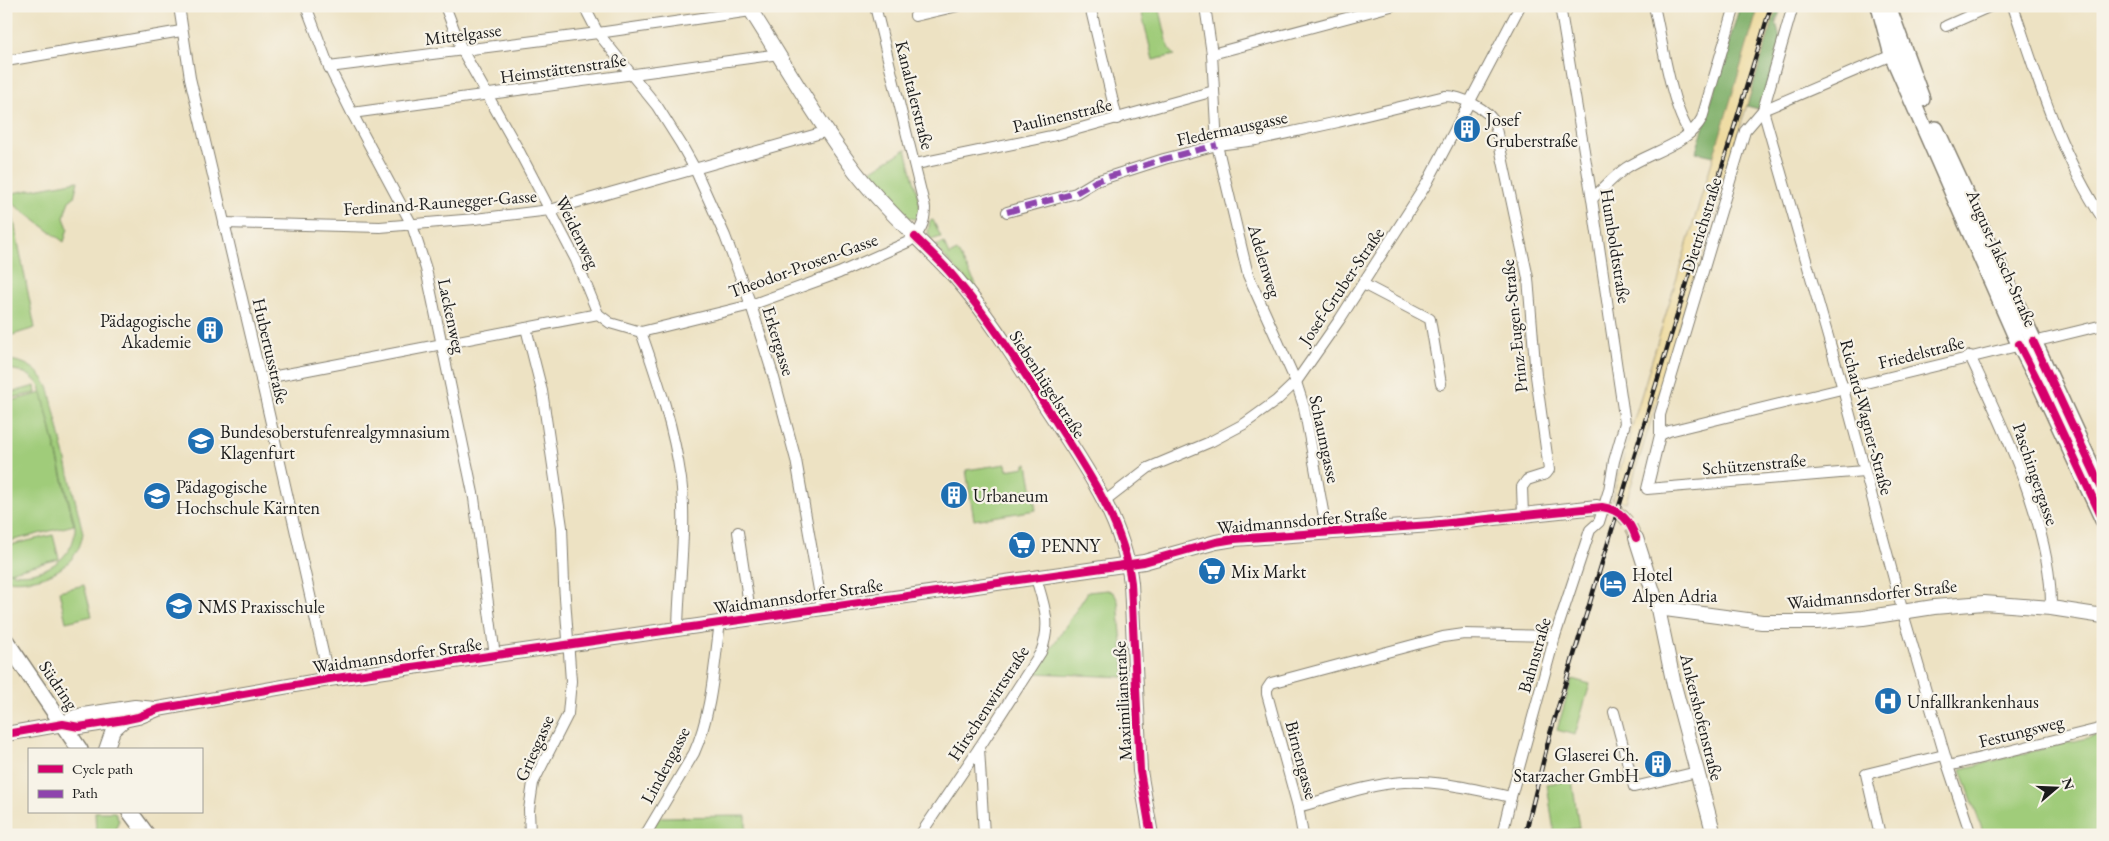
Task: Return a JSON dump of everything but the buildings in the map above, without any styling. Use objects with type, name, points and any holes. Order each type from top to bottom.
[{"type":"main road","name":"August-Jaksch-Straße","points":[[1879,6],[1892,56],[2026,343],[2103,491]]},
{"type":"main road","name":"August-Jaksch-Straße","points":[[1888,6],[1917,87],[2026,343],[2042,389],[2103,520]]},
{"type":"main road","name":"Südring","points":[[6,641],[79,748]]},
{"type":"main road","points":[[131,814],[147,835]]},
{"type":"street","name":"Hubertusstraße","points":[[179,6],[181,31],[328,679]]},
{"type":"street","name":"Lackenweg","points":[[306,6],[328,67],[412,224],[426,269],[474,498],[496,656]]},
{"type":"street","name":"Weidenweg","points":[[444,6],[462,50],[576,260],[598,314]]},
{"type":"street","name":"Erkergasse","points":[[584,6],[598,33],[657,106],[695,170],[725,236],[751,305],[774,378],[796,460],[822,607]]},
{"type":"street","name":"Kanaltalerstraße","points":[[875,6],[916,164],[925,208],[921,228],[915,237]]},
{"type":"street","points":[[915,16],[958,6]]},
{"type":"street","points":[[1090,6],[1117,119]]},
{"type":"street","name":"Adelenweg","points":[[1205,6],[1212,54],[1217,146],[1248,275],[1296,382]]},
{"type":"street","points":[[1212,54],[1391,6]]},
{"type":"street","name":"Josef-Gruber-Straße","points":[[1104,502],[1148,468],[1210,442],[1244,424],[1276,401],[1296,382],[1363,284],[1427,183],[1520,6]]},
{"type":"street","name":"Humboldtstraße","points":[[1560,6],[1592,199],[1625,423],[1614,461],[1609,490]]},
{"type":"street","points":[[1654,6],[1674,94],[1683,123],[1690,133]]},
{"type":"street","points":[[1592,199],[1624,169],[1698,127],[1735,6]]},
{"type":"street","points":[[1763,110],[1793,6]]},
{"type":"street","points":[[1946,26],[1991,6]]},
{"type":"street","points":[[2013,6],[2060,139],[2090,199],[2103,219]]},
{"type":"street","name":"Mittelgasse","points":[[328,67],[598,33],[749,8]]},
{"type":"street","name":"Siebenhügelstraße","points":[[749,8],[855,170],[889,212],[956,278],[985,316],[1068,442],[1104,502],[1118,530],[1128,564]]},
{"type":"street","points":[[6,61],[181,31]]},
{"type":"street","name":"Heimstättenstraße","points":[[352,114],[779,54]]},
{"type":"street","name":"Dietrichstraße","points":[[1647,489],[1660,435],[1660,415],[1746,131],[1763,110],[1892,56]]},
{"type":"street","name":"Paulinenstraße","points":[[916,164],[1056,135],[1214,91]]},
{"type":"street","name":"Fledermausgasse","points":[[1007,212],[1076,193],[1096,180],[1164,159],[1217,146],[1256,140],[1445,96],[1451,96],[1469,103]]},
{"type":"street","name":"Prinz-Eugen-Straße","points":[[1469,103],[1488,113],[1495,124],[1528,278],[1536,376],[1549,470],[1546,474],[1527,480],[1522,487],[1523,515]]},
{"type":"street","name":"Richard-Wagner-Straße","points":[[1763,110],[1843,389],[1902,612],[1944,755],[1971,835]]},
{"type":"street","name":"Ferdinand-Raunegger-Gasse","points":[[224,223],[341,227],[412,224],[550,210],[828,131]]},
{"type":"street","name":"Theodor-Prosen-Gasse","points":[[598,314],[610,323],[641,332],[751,305],[839,273],[908,242],[915,237]]},
{"type":"street","points":[[1363,284],[1430,319],[1440,384]]},
{"type":"street","points":[[261,379],[598,314]]},
{"type":"street","name":"Friedelstraße","points":[[1660,435],[1669,431],[1970,356],[2103,325]]},
{"type":"street","name":"Griesgasse","points":[[526,328],[542,391],[561,519],[571,681],[568,714],[533,784],[530,835]]},
{"type":"street","points":[[641,332],[664,403],[681,480],[683,527],[678,628]]},
{"type":"street","name":"Paschingergasse","points":[[1970,356],[2001,421],[2032,507],[2051,588],[2051,608]]},
{"type":"street","name":"Schaumgasse","points":[[1296,382],[1304,407],[1327,533]]},
{"type":"street","name":"Schützenstraße","points":[[1647,489],[1864,471]]},
{"type":"street","name":"Bahnstraße","points":[[1502,835],[1555,636],[1590,530],[1599,522],[1609,490]]},
{"type":"street","name":"Waidmannsdorfer Straße","points":[[63,724],[79,727],[138,717],[158,709],[328,679],[1144,562],[1225,540],[1327,533],[1597,508]]},
{"type":"street","points":[[738,532],[751,618]]},
{"type":"street","points":[[1636,538],[1658,608]]},
{"type":"street","name":"Maximilianstraße","points":[[1128,564],[1140,771],[1151,835]]},
{"type":"street","name":"Hirschenwirtstraße","points":[[920,835],[1041,652],[1046,639],[1048,625],[1046,610],[1036,578]]},
{"type":"street","name":"Waidmannsdorfer Straße","points":[[1658,608],[1762,622],[1817,622],[1984,603],[2051,608],[2103,616]]},
{"type":"street","name":"Ankershofenstraße","points":[[1658,608],[1674,685],[1714,835]]},
{"type":"street","name":"Lindengasse","points":[[647,832],[701,740],[713,677],[720,622]]},
{"type":"street","name":"Birnengasse","points":[[1303,835],[1298,806],[1267,694],[1267,689],[1271,683],[1442,637],[1464,634],[1555,636]]},
{"type":"street","name":"Waidmannsdorfer Straße","points":[[6,734],[63,724],[75,717],[128,708],[158,709]]},
{"type":"street","points":[[1614,712],[1634,787],[1697,772]]},
{"type":"street","points":[[107,748],[113,730],[124,720]]},
{"type":"street","name":"Festungsweg","points":[[1948,766],[2103,728]]},
{"type":"street","points":[[979,748],[984,835]]},
{"type":"street","points":[[1880,835],[1866,774],[1944,755]]},
{"type":"street","points":[[1298,806],[1404,782],[1458,786],[1511,796]]},
{"type":"green space","points":[[1147,6],[1159,6],[1169,49],[1175,55],[1153,60],[1141,10],[1147,8]]},
{"type":"green space","points":[[1740,6],[1759,6],[1714,156],[1696,152]]},
{"type":"green space","points":[[1777,6],[1782,6],[1776,22],[1782,45],[1763,110],[1747,106]]},
{"type":"green space","points":[[906,149],[920,205],[919,215],[914,219],[901,213],[894,207],[866,174]]},
{"type":"green space","points":[[6,181],[35,328],[6,337]]},
{"type":"green space","points":[[78,181],[74,197],[69,201],[66,209],[64,218],[68,228],[64,242],[12,203],[13,193]]},
{"type":"green space","points":[[933,220],[941,237],[931,240],[928,232],[930,221]]},
{"type":"green space","points":[[944,243],[949,255],[957,251],[976,284],[973,288],[935,246]]},
{"type":"green space","points":[[6,360],[20,362],[32,368],[49,389],[83,533],[80,546],[74,557],[55,572],[31,580],[6,580],[6,572],[8,572],[6,546],[53,535],[59,559],[9,572],[21,574],[44,570],[63,557],[70,548],[74,538],[75,526],[40,386],[25,373],[6,369]]},
{"type":"green space","points":[[35,386],[36,393],[6,399],[6,394]]},
{"type":"green space","points":[[42,393],[74,525],[6,542],[6,402]]},
{"type":"green space","points":[[1006,464],[1007,470],[1025,467],[1025,464],[1028,464],[1036,510],[974,520],[966,470]]},
{"type":"green space","points":[[84,585],[92,616],[66,622],[59,591]]},
{"type":"green space","points":[[1108,590],[1114,593],[1118,601],[1125,677],[1035,673],[1088,592]]},
{"type":"green space","points":[[1572,679],[1590,684],[1575,735],[1557,730]]},
{"type":"green space","points":[[2103,734],[2103,835],[1984,835],[1961,769]]},
{"type":"green space","points":[[1572,780],[1579,828],[1554,832],[1547,784]]},
{"type":"green space","points":[[95,814],[116,814],[119,820],[115,830],[103,835],[90,835],[96,832]]},
{"type":"green space","points":[[746,816],[746,835],[649,835],[659,817]]},
{"type":"sand","points":[[1759,6],[1777,6],[1626,502],[1612,499],[1633,423]]},
{"type":"tunnel","points":[[1597,507],[1611,509],[1622,515],[1630,525],[1636,538]]},
{"type":"railway","points":[[1525,835],[1550,734],[1771,6]]},
{"type":"marked path","points":[[1007,212],[1076,193],[1096,181],[1164,159],[1217,145]]},
{"type":"cycle path","points":[[915,237],[952,275],[984,314],[1008,349],[1091,478],[1121,539],[1131,583],[1140,771],[1151,835]]},
{"type":"cycle path","points":[[2033,341],[2103,491]]},
{"type":"cycle path","points":[[2019,344],[2103,520]]},
{"type":"cycle path","points":[[6,734],[63,724],[79,727],[124,720],[158,709],[329,679],[1144,562],[1216,542],[1234,539],[1431,525],[1602,507],[1609,508],[1624,517],[1631,526],[1636,538]]},
{"type":"place","name":"Josef Gruberstraße","points":[[1467,129]]},
{"type":"place","name":"Pädagogische Akademie","points":[[210,330]]},
{"type":"place","name":"Bundesoberstufenrealgymnasium Klagenfurt","points":[[201,441]]},
{"type":"place","name":"Urbaneum","points":[[954,495]]},
{"type":"place","name":"Pädagogische Hochschule Kärnten","points":[[157,496]]},
{"type":"place","name":"PENNY","points":[[1022,545]]},
{"type":"place","name":"Mix Markt","points":[[1212,571]]},
{"type":"place","name":"Hotel Alpen Adria","points":[[1613,584]]},
{"type":"place","name":"NMS Praxisschule","points":[[179,606]]},
{"type":"place","name":"Unfallkrankenhaus","points":[[1888,701]]},
{"type":"place","name":"Glaserei Ch. Starzacher GmbH","points":[[1658,764]]}]
